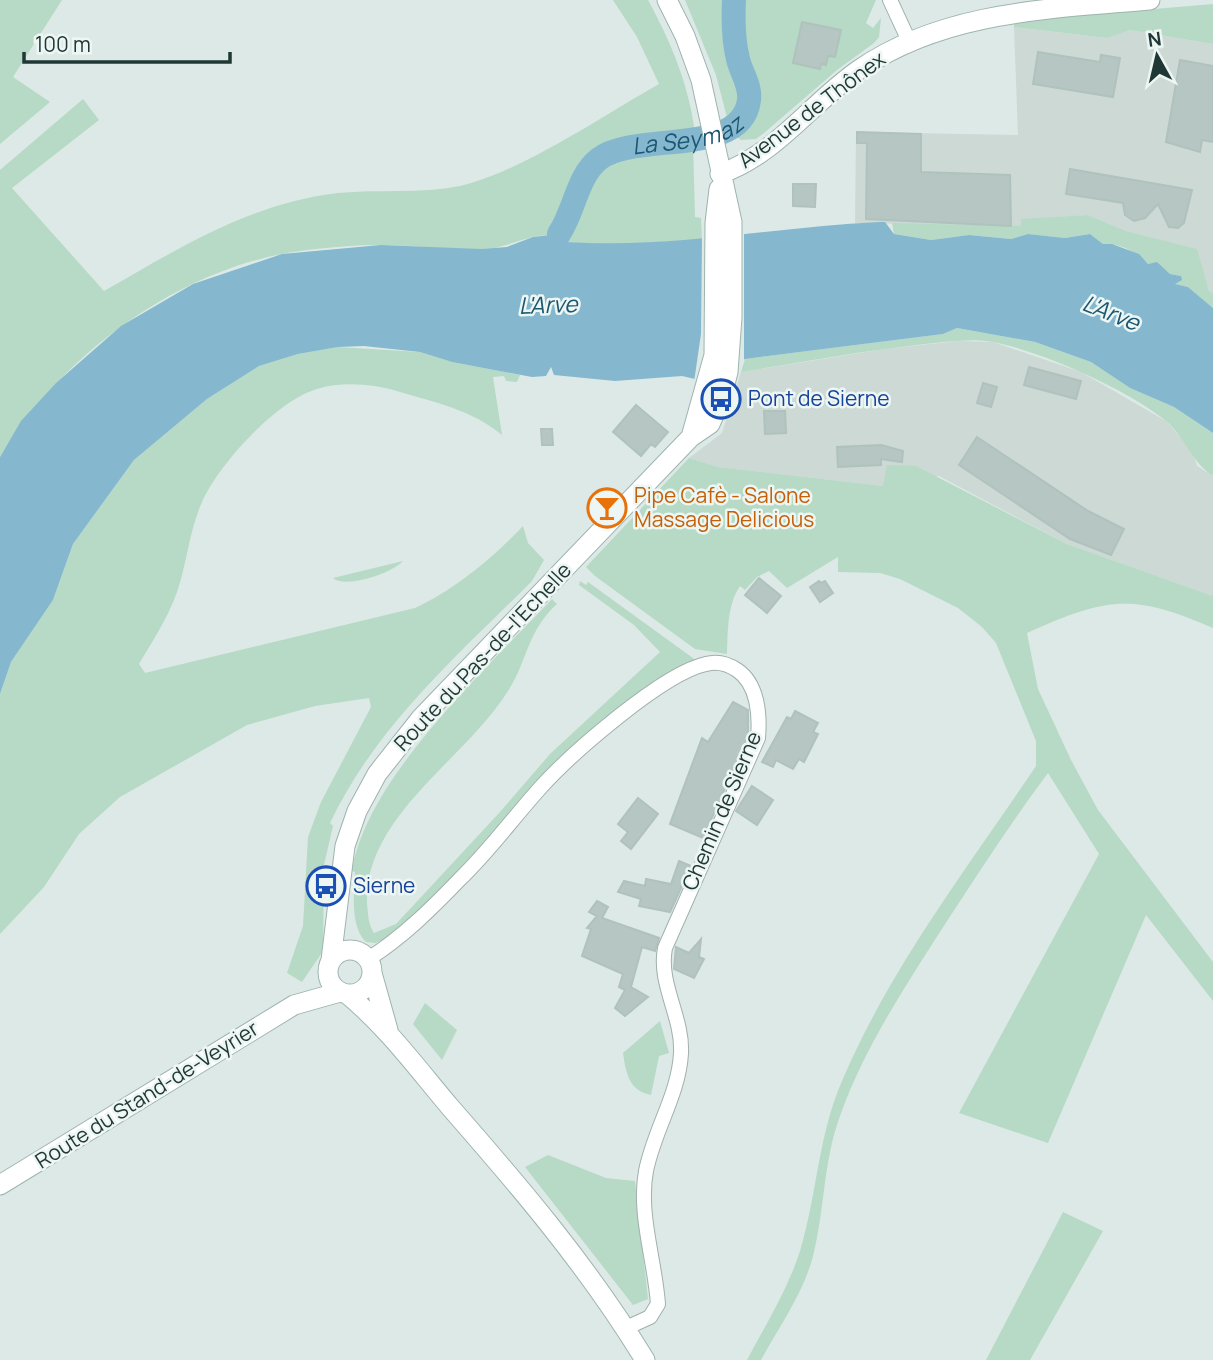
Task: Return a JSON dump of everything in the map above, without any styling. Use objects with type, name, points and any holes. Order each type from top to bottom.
[{"type":"main road","points":[[667,0],[695,61],[719,167],[724,223]]},
{"type":"main road","name":"Avenue de Thônex","points":[[719,167],[748,162],[833,89],[880,56],[909,41],[950,27],[1003,15],[1150,0]]},
{"type":"main road","name":"Route du Pas-de-l'Echelle","points":[[695,433],[711,371],[724,223]]},
{"type":"main road","name":"Route du Pas-de-l'Echelle","points":[[330,962],[339,911],[341,871],[350,830],[367,792],[390,757],[454,682],[695,433],[710,424],[725,386],[732,317],[724,223]]},
{"type":"main road","name":"Route du Pas-de-l'Echelle","points":[[339,911],[366,962],[388,1031]]},
{"type":"main road","points":[[344,951],[366,962],[364,989],[343,993],[329,980],[330,962],[344,951]]},
{"type":"main road","name":"Route du Stand-de-Veyrier","points":[[0,1185],[293,1005],[330,962]]},
{"type":"main road","name":"Route du Pas-de-l'Echelle","points":[[343,993],[388,1031],[568,1246],[626,1328],[645,1360]]},
{"type":"main road","name":"Route du Stand-de-Veyrier","points":[[293,1005],[343,993]]},
{"type":"street","points":[[890,0],[909,41]]},
{"type":"street","name":"Chemin de Sierne","points":[[366,962],[459,881],[564,765],[649,696],[682,674],[710,663],[733,667],[747,681],[759,713],[758,738],[665,948],[664,978],[681,1049],[671,1097],[653,1144],[645,1180],[658,1304],[650,1317],[626,1328]]},
{"type":"shaded area","points":[[1014,27],[1106,38],[1130,30],[1213,44],[1213,293],[1209,291],[1196,249],[1126,231],[1088,215],[1021,220],[1021,226],[855,223],[856,132],[1018,135]]},
{"type":"shaded area","points":[[958,341],[993,342],[1081,372],[1166,421],[1192,450],[1197,466],[1213,476],[1213,596],[1067,544],[939,476],[883,486],[718,467],[689,458],[722,433],[741,372],[885,349]]},
{"type":"green space","points":[[0,0],[62,0],[13,77],[50,102],[0,144]]},
{"type":"green space","points":[[613,0],[648,0],[680,69],[694,123],[695,217],[701,218],[702,241],[621,246],[564,242],[559,234],[536,236],[489,249],[362,245],[307,250],[261,259],[216,274],[173,294],[92,349],[57,383],[26,419],[0,457],[0,170],[83,99],[99,120],[12,188],[104,291],[187,244],[245,217],[275,207],[338,193],[430,190],[460,186],[509,169],[561,142],[659,84],[637,37]]},
{"type":"green space","points":[[685,0],[876,0],[866,23],[873,28],[881,18],[879,37],[756,139],[741,140],[731,133],[716,75]]},
{"type":"green space","points":[[1213,4],[1213,44],[1130,30],[1107,38],[1014,27],[1014,21]]},
{"type":"green space","points":[[1088,215],[1126,231],[1197,249],[1209,291],[1213,293],[1213,308],[1188,287],[1174,284],[1181,276],[1170,274],[1157,263],[1148,264],[1128,249],[1103,244],[1090,234],[1065,238],[1028,234],[1011,239],[969,235],[931,240],[894,234],[892,223],[1021,226],[1021,219]]},
{"type":"green space","points":[[957,328],[1035,342],[1091,362],[1130,388],[1174,407],[1213,433],[1213,476],[1200,464],[1173,428],[1150,409],[1084,373],[1035,354],[993,342],[968,340],[925,344],[741,372],[745,359],[943,334]]},
{"type":"green space","points":[[338,347],[420,352],[452,362],[520,375],[517,382],[506,381],[504,376],[493,377],[502,435],[479,419],[454,408],[370,385],[348,384],[317,389],[284,406],[235,453],[221,470],[202,502],[173,602],[139,664],[145,673],[415,608],[472,572],[523,526],[528,543],[544,560],[532,581],[447,665],[394,724],[349,788],[330,823],[333,826],[324,865],[323,951],[302,982],[287,973],[303,926],[308,837],[321,802],[371,707],[369,698],[315,706],[247,725],[120,797],[79,834],[44,887],[0,934],[0,694],[11,662],[53,600],[73,544],[134,460],[207,399],[259,366],[298,354]]},
{"type":"green space","points":[[689,458],[718,467],[883,486],[887,465],[916,466],[1067,544],[1213,596],[1213,628],[1161,609],[1120,604],[1078,612],[1027,633],[1038,689],[1071,760],[1098,810],[1213,962],[1213,1001],[1146,915],[1048,1143],[959,1113],[1099,854],[1048,773],[924,957],[860,1068],[834,1133],[817,1238],[809,1269],[761,1360],[747,1360],[783,1293],[800,1251],[828,1123],[842,1081],[883,998],[931,919],[1036,766],[1036,741],[996,643],[982,627],[958,608],[900,579],[880,573],[838,572],[838,557],[787,588],[769,571],[757,577],[745,590],[740,586],[736,593],[729,618],[727,654],[695,649],[595,576],[586,567]]},
{"type":"green space","points":[[403,561],[390,570],[358,581],[339,581],[333,578]]},
{"type":"green space","points":[[580,581],[586,585],[588,582],[697,661],[666,676],[500,829],[441,892],[385,939],[375,943],[366,942],[355,919],[355,872],[352,871],[362,835],[380,799],[433,726],[552,599],[557,604],[534,635],[508,691],[490,716],[399,816],[382,843],[370,872],[367,903],[369,922],[374,933],[396,924],[550,754],[660,652],[634,625],[579,585]]},
{"type":"green space","points":[[425,1003],[457,1030],[442,1060],[413,1024]]},
{"type":"green space","points":[[660,1021],[669,1053],[659,1056],[651,1095],[633,1085],[627,1074],[623,1053]]},
{"type":"green space","points":[[548,1155],[606,1178],[635,1181],[648,1299],[633,1305],[525,1167]]},
{"type":"green space","points":[[1063,1212],[1103,1231],[1030,1360],[986,1360]]},
{"type":"water","name":"L'Arve","points":[[885,222],[894,234],[931,240],[969,235],[1011,239],[1028,234],[1065,238],[1090,234],[1103,244],[1112,244],[1139,254],[1148,264],[1157,262],[1170,274],[1181,276],[1182,280],[1175,284],[1188,287],[1213,308],[1213,433],[1174,407],[1130,388],[1091,362],[1035,342],[957,328],[943,334],[745,359],[695,379],[682,376],[615,381],[554,375],[551,367],[546,376],[532,377],[452,362],[420,352],[364,346],[338,347],[298,354],[259,366],[207,399],[134,460],[73,544],[53,600],[11,662],[0,694],[0,457],[21,421],[56,383],[121,326],[193,284],[282,254],[381,245],[481,249],[507,247],[533,237],[559,234],[565,242],[645,243]]},
{"type":"pier","name":"Pont de Sierne","points":[[744,232],[744,363],[694,382],[701,334],[702,237]]},
{"type":"building","points":[[802,22],[841,30],[835,57],[828,56],[826,65],[821,64],[820,69],[793,63]]},
{"type":"building","points":[[1038,52],[1100,62],[1101,55],[1120,58],[1113,97],[1033,84]]},
{"type":"building","points":[[1180,60],[1213,66],[1213,142],[1202,140],[1200,152],[1166,142]]},
{"type":"building","points":[[857,132],[921,134],[921,172],[1010,175],[1011,226],[866,219],[867,143],[857,143]]},
{"type":"building","points":[[1070,169],[1192,190],[1184,223],[1178,228],[1169,227],[1158,204],[1145,218],[1134,221],[1125,215],[1123,203],[1066,194]]},
{"type":"building","points":[[793,184],[816,184],[815,207],[793,206]]},
{"type":"building","points":[[1029,367],[1081,381],[1076,399],[1024,385]]},
{"type":"building","points":[[983,383],[997,387],[991,407],[977,403]]},
{"type":"building","points":[[636,405],[668,432],[655,447],[651,444],[641,456],[613,432]]},
{"type":"building","points":[[764,411],[785,411],[786,433],[765,434]]},
{"type":"building","points":[[541,429],[552,429],[553,445],[542,445]]},
{"type":"building","points":[[977,437],[1088,511],[1124,529],[1111,555],[1070,539],[959,465]]},
{"type":"building","points":[[881,445],[903,451],[902,462],[881,459],[881,465],[838,467],[837,447]]},
{"type":"building","points":[[759,578],[781,596],[767,613],[745,595]]},
{"type":"building","points":[[819,581],[825,581],[833,593],[820,602],[810,587]]},
{"type":"building","points":[[733,702],[748,710],[748,736],[703,838],[670,824],[702,738],[708,742]]},
{"type":"building","points":[[795,711],[818,723],[813,732],[818,734],[804,762],[799,759],[793,769],[776,760],[773,767],[762,762],[787,717],[791,719]]},
{"type":"building","points":[[752,786],[773,800],[757,825],[736,811]]},
{"type":"building","points":[[638,798],[658,814],[631,849],[621,841],[628,832],[618,824]]},
{"type":"building","points":[[679,861],[691,866],[670,912],[639,906],[641,899],[618,892],[624,881],[645,886],[646,879],[671,884]]},
{"type":"building","points":[[597,901],[608,907],[602,918],[659,938],[655,951],[642,947],[631,987],[648,997],[625,1016],[615,1008],[625,990],[619,987],[623,974],[582,956],[591,929],[587,928],[597,916],[589,912]]},
{"type":"building","points":[[701,939],[699,957],[704,959],[694,978],[674,969],[676,947],[689,953]]},
{"type":"waterway","name":"La Seymaz","points":[[559,234],[581,184],[599,159],[615,151],[637,146],[708,137],[728,130],[742,118],[749,95],[735,44],[734,0]]},
{"type":"place","name":"Pont de Sierne","points":[[721,399]]},
{"type":"place","name":"Pipe Cafè - Salone Massage Delicious","points":[[607,508]]},
{"type":"place","name":"Sierne","points":[[326,886]]}]
